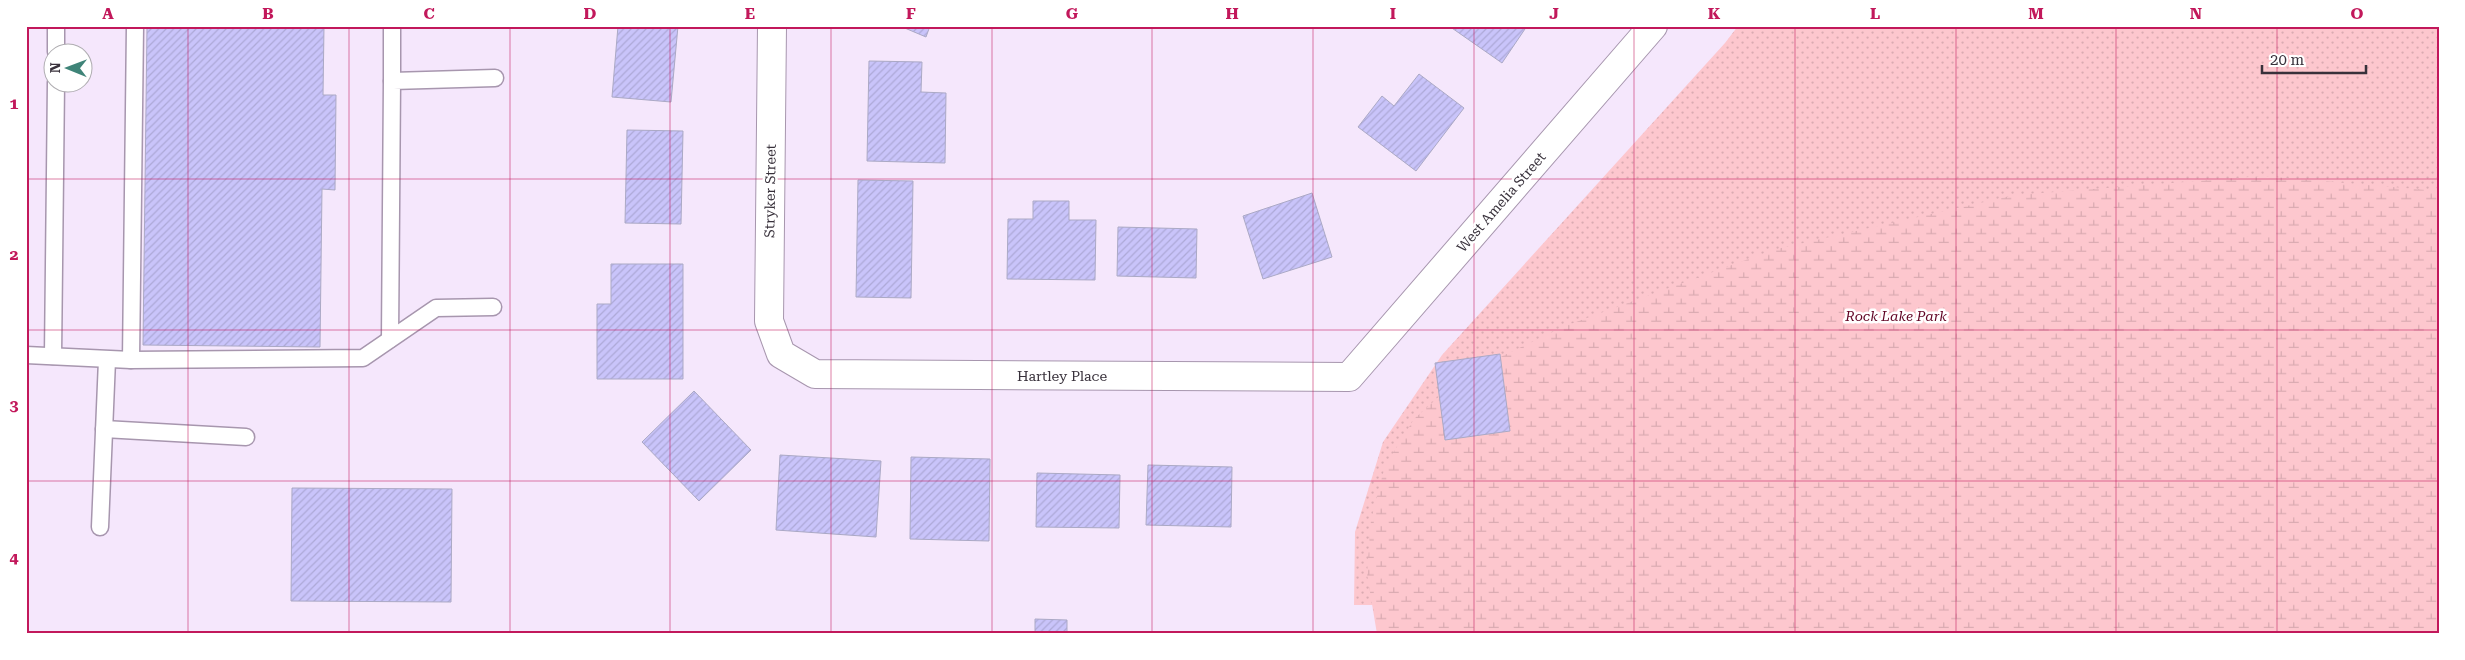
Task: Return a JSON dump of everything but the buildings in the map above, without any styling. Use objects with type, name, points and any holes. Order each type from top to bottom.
[{"type":"street","name":"Stryker Street","points":[[772,26],[769,321],[781,354]]},
{"type":"street","name":"West Amelia Street","points":[[1349,377],[1653,26]]},
{"type":"street","name":"Hartley Place","points":[[781,354],[816,374],[1349,377]]},
{"type":"lane","points":[[56,26],[56,42]]},
{"type":"lane","points":[[130,360],[134,26]]},
{"type":"lane","points":[[390,340],[392,26]]},
{"type":"lane","points":[[392,81],[495,78]]},
{"type":"lane","points":[[53,356],[56,92]]},
{"type":"lane","points":[[26,355],[107,360],[363,358],[436,308],[493,307]]},
{"type":"lane","points":[[100,527],[107,360]]},
{"type":"lane","points":[[104,429],[246,437]]},
{"type":"green space","name":"Rock Lake Park","points":[[1738,26],[2439,26],[2439,606],[1354,605],[1355,532],[1383,442],[1442,355],[1725,43]]},
{"type":"green space","name":"Rock Lake Park","points":[[2263,176],[2439,191],[2439,634],[1377,634],[1367,574],[1371,520],[1385,466],[1414,419],[1463,375],[1565,326],[1773,250],[2015,195]]}]
